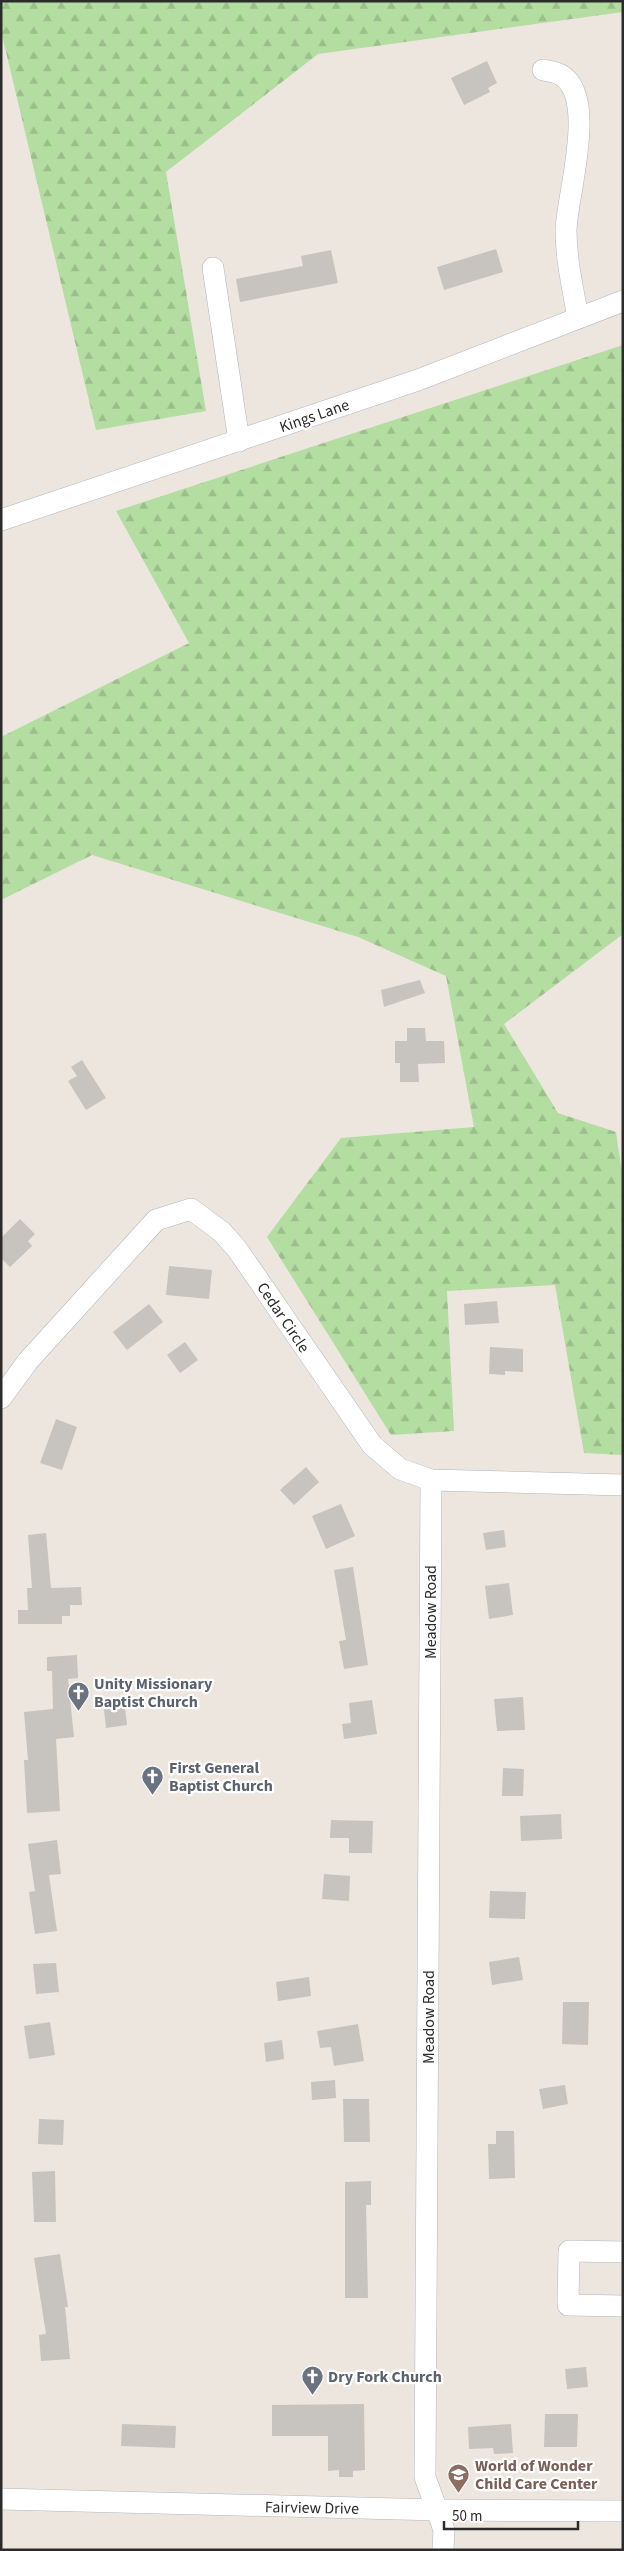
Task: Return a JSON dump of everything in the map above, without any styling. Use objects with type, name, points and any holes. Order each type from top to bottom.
[{"type":"street","points":[[543,70],[560,74],[568,81],[580,115],[566,231],[569,271],[578,318]]},
{"type":"street","points":[[213,268],[239,441]]},
{"type":"street","name":"Kings Lane","points":[[1,520],[418,380],[623,301]]},
{"type":"street","name":"Cedar Circle","points":[[1,1398],[28,1361],[156,1220],[190,1209],[222,1232],[237,1248],[372,1445],[400,1469],[431,1480],[623,1485]]},
{"type":"street","name":"Meadow Road","points":[[431,1480],[425,2477],[444,2530],[443,2550]]},
{"type":"street","points":[[623,2252],[570,2251],[568,2305],[623,2306]]},
{"type":"street","name":"Fairview Drive","points":[[1,2499],[438,2510],[623,2511]]},
{"type":"green space","points":[[1,1],[623,1],[623,12],[318,54],[166,172],[206,411],[96,430],[1,31]]},
{"type":"green space","points":[[623,345],[623,934],[504,1024],[558,1113],[616,1132],[623,1180],[623,1455],[584,1453],[555,1285],[447,1291],[454,1431],[391,1435],[267,1237],[341,1138],[474,1127],[446,976],[358,937],[92,855],[1,900],[1,737],[189,643],[116,511]]},
{"type":"building","points":[[487,61],[497,83],[488,88],[490,92],[464,105],[451,78]]},
{"type":"building","points":[[496,249],[503,272],[444,290],[437,267]]},
{"type":"building","points":[[331,250],[338,283],[240,302],[236,279],[303,266],[301,256]]},
{"type":"building","points":[[420,980],[425,993],[384,1007],[381,990]]},
{"type":"building","points":[[407,1028],[425,1028],[426,1041],[444,1041],[445,1063],[418,1064],[419,1082],[400,1082],[400,1063],[395,1063],[395,1041],[407,1041]]},
{"type":"building","points":[[82,1060],[106,1098],[86,1110],[68,1081],[77,1076],[71,1067]]},
{"type":"building","points":[[20,1219],[35,1234],[28,1241],[32,1246],[10,1267],[1,1258],[1,1238]]},
{"type":"building","points":[[169,1266],[212,1270],[209,1299],[166,1295]]},
{"type":"building","points":[[497,1301],[499,1323],[465,1325],[464,1304]]},
{"type":"building","points":[[149,1304],[163,1322],[127,1350],[113,1332]]},
{"type":"building","points":[[185,1342],[198,1360],[180,1373],[167,1355]]},
{"type":"building","points":[[490,1347],[523,1349],[523,1372],[505,1371],[505,1375],[489,1374]]},
{"type":"building","points":[[56,1419],[77,1427],[62,1470],[40,1463]]},
{"type":"building","points":[[306,1467],[319,1482],[294,1505],[280,1490]]},
{"type":"building","points":[[341,1504],[355,1536],[326,1549],[312,1516]]},
{"type":"building","points":[[504,1530],[506,1547],[486,1550],[483,1533]]},
{"type":"building","points":[[46,1533],[51,1588],[81,1587],[82,1605],[70,1605],[70,1616],[62,1616],[62,1624],[18,1624],[18,1610],[28,1610],[27,1588],[32,1588],[28,1535]]},
{"type":"building","points":[[353,1567],[368,1665],[344,1669],[339,1641],[346,1640],[334,1570]]},
{"type":"building","points":[[509,1583],[513,1615],[489,1619],[485,1586]]},
{"type":"building","points":[[77,1655],[78,1678],[68,1679],[74,1737],[56,1739],[60,1811],[27,1813],[24,1760],[28,1760],[24,1712],[53,1709],[52,1671],[47,1671],[47,1657]]},
{"type":"building","points":[[523,1697],[525,1730],[497,1731],[494,1699]]},
{"type":"building","points":[[372,1700],[377,1734],[344,1739],[342,1724],[351,1723],[349,1703]]},
{"type":"building","points":[[125,1707],[127,1725],[106,1728],[104,1709]]},
{"type":"building","points":[[503,1768],[524,1769],[523,1796],[502,1796]]},
{"type":"building","points":[[561,1814],[562,1839],[521,1841],[520,1816]]},
{"type":"building","points":[[331,1820],[373,1821],[372,1853],[349,1853],[349,1838],[330,1838]]},
{"type":"building","points":[[57,1840],[61,1874],[49,1875],[57,1931],[35,1934],[29,1892],[35,1891],[28,1844]]},
{"type":"building","points":[[324,1874],[350,1876],[349,1901],[322,1899]]},
{"type":"building","points":[[490,1891],[526,1892],[525,1919],[489,1918]]},
{"type":"building","points":[[519,1957],[523,1980],[492,1985],[489,1962]]},
{"type":"building","points":[[56,1963],[59,1992],[36,1994],[33,1964]]},
{"type":"building","points":[[309,1977],[311,1996],[278,2001],[276,1982]]},
{"type":"building","points":[[563,2002],[589,2002],[588,2045],[562,2044]]},
{"type":"building","points":[[50,2022],[55,2055],[29,2059],[24,2026]]},
{"type":"building","points":[[358,2024],[364,2061],[334,2066],[331,2047],[320,2048],[317,2031]]},
{"type":"building","points":[[282,2040],[284,2059],[266,2062],[264,2043]]},
{"type":"building","points":[[335,2080],[336,2098],[312,2100],[311,2082]]},
{"type":"building","points":[[565,2085],[568,2104],[543,2109],[539,2089]]},
{"type":"building","points":[[343,2099],[369,2099],[370,2142],[344,2142]]},
{"type":"building","points":[[39,2119],[64,2120],[63,2145],[38,2144]]},
{"type":"building","points":[[496,2131],[514,2131],[515,2178],[489,2179],[488,2144],[496,2144]]},
{"type":"building","points":[[55,2171],[56,2222],[34,2222],[32,2172]]},
{"type":"building","points":[[371,2181],[371,2205],[366,2205],[368,2298],[345,2298],[345,2182]]},
{"type":"building","points":[[60,2254],[68,2307],[65,2307],[70,2359],[41,2361],[39,2335],[46,2334],[34,2258]]},
{"type":"building","points":[[586,2367],[588,2387],[567,2389],[565,2369]]},
{"type":"building","points":[[364,2404],[365,2470],[353,2471],[353,2477],[339,2477],[339,2470],[328,2471],[328,2436],[272,2436],[272,2405]]},
{"type":"building","points":[[545,2414],[578,2414],[577,2447],[544,2447]]},
{"type":"building","points":[[122,2424],[176,2426],[175,2448],[121,2446]]},
{"type":"building","points":[[511,2424],[513,2453],[494,2454],[493,2448],[469,2449],[468,2427]]},
{"type":"place","name":"Unity Missionary Baptist Church","points":[[78,1711]]},
{"type":"place","name":"First General Baptist Church","points":[[153,1795]]},
{"type":"place","name":"Dry Fork Church","points":[[312,2395]]},
{"type":"place","name":"World of Wonder Child Care Center","points":[[459,2493]]}]
